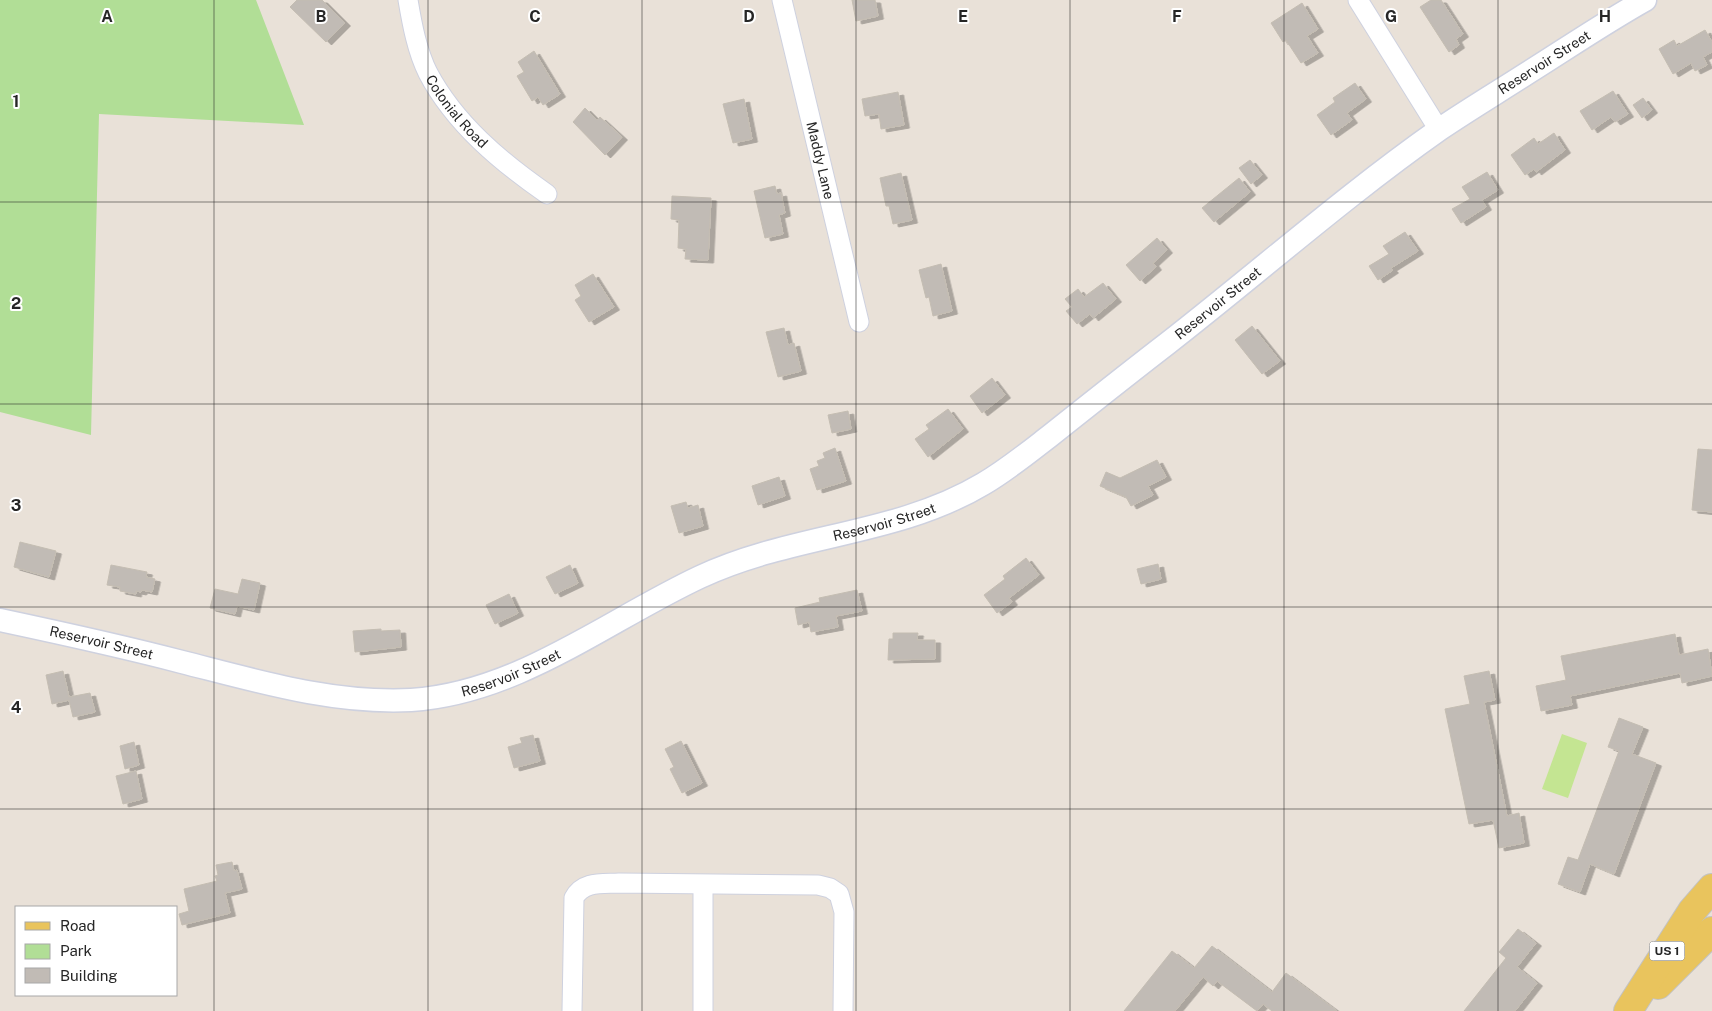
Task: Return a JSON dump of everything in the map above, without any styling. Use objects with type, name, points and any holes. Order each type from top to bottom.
[{"type":"main road","name":"US 1","points":[[1628,1011],[1692,911],[1712,888]]},
{"type":"main road","name":"US 1","points":[[1633,1011],[1712,931]]},
{"type":"street","name":"Colonial Road","points":[[408,0],[412,28],[428,72],[452,112],[512,170],[547,194]]},
{"type":"street","name":"Maddy Lane","points":[[782,0],[859,322]]},
{"type":"street","points":[[1358,0],[1439,130]]},
{"type":"street","name":"Reservoir Street","points":[[0,620],[104,642],[313,694],[349,698],[411,700],[458,693],[483,686],[561,652],[680,586],[712,571],[788,546],[904,520],[932,510],[982,485],[1005,470],[1079,413],[1439,130],[1645,0]]},
{"type":"street","points":[[572,1011],[572,904],[577,893],[584,887],[596,884],[703,886],[818,885],[830,888],[839,894],[844,912],[843,1011]]},
{"type":"street","points":[[703,886],[703,1011]]},
{"type":"green space","points":[[0,0],[256,0],[304,125],[99,114],[91,435],[0,412]]},
{"type":"green space","points":[[1562,734],[1587,743],[1568,798],[1542,789]]},
{"type":"building","points":[[297,0],[322,0],[345,23],[326,42],[290,7]]},
{"type":"building","points":[[852,0],[875,0],[878,16],[856,21]]},
{"type":"building","points":[[1431,0],[1441,0],[1463,34],[1456,39],[1459,45],[1449,52],[1420,7]]},
{"type":"building","points":[[1302,3],[1318,29],[1307,36],[1318,53],[1301,63],[1286,40],[1283,42],[1271,23]]},
{"type":"building","points":[[1705,30],[1712,42],[1712,52],[1703,57],[1707,65],[1695,71],[1691,63],[1673,74],[1659,49],[1674,40],[1677,46]]},
{"type":"building","points":[[534,51],[560,94],[543,105],[538,97],[532,101],[517,76],[524,72],[518,62]]},
{"type":"building","points":[[1355,83],[1366,99],[1347,113],[1352,120],[1331,135],[1317,115],[1335,102],[1333,98]]},
{"type":"building","points":[[1613,91],[1628,114],[1615,122],[1611,117],[1592,130],[1580,111]]},
{"type":"building","points":[[898,92],[904,125],[881,129],[879,114],[865,116],[862,99]]},
{"type":"building","points":[[1643,98],[1652,110],[1642,118],[1633,105]]},
{"type":"building","points":[[744,99],[752,139],[733,143],[723,104]]},
{"type":"building","points":[[585,108],[597,120],[600,117],[622,137],[605,155],[573,122]]},
{"type":"building","points":[[1554,133],[1565,150],[1536,172],[1534,169],[1525,175],[1511,155],[1534,138],[1538,144]]},
{"type":"building","points":[[1250,160],[1262,175],[1251,184],[1239,168]]},
{"type":"building","points":[[1487,172],[1498,190],[1482,200],[1486,207],[1461,223],[1452,209],[1470,199],[1462,187]]},
{"type":"building","points":[[901,173],[912,220],[893,224],[889,206],[886,206],[880,178]]},
{"type":"building","points":[[1239,178],[1250,192],[1214,222],[1202,208]]},
{"type":"building","points":[[775,186],[777,194],[781,193],[785,213],[779,215],[783,234],[765,238],[754,191]]},
{"type":"building","points":[[672,196],[711,198],[708,260],[685,259],[686,249],[678,248],[679,220],[671,219]]},
{"type":"building","points":[[1405,232],[1418,251],[1391,268],[1393,270],[1378,280],[1369,266],[1389,254],[1383,246]]},
{"type":"building","points":[[1157,238],[1167,250],[1153,263],[1156,267],[1140,281],[1126,265]]},
{"type":"building","points":[[941,264],[952,311],[933,316],[929,297],[926,298],[919,270]]},
{"type":"building","points":[[593,274],[614,307],[589,322],[575,300],[581,296],[575,285]]},
{"type":"building","points":[[1103,283],[1116,299],[1093,318],[1090,314],[1077,324],[1066,311],[1072,307],[1065,299],[1078,289],[1084,297]]},
{"type":"building","points":[[1252,326],[1280,361],[1262,374],[1235,340]]},
{"type":"building","points":[[784,328],[788,345],[794,343],[801,371],[778,377],[766,332]]},
{"type":"building","points":[[992,378],[1005,395],[982,413],[970,396]]},
{"type":"building","points":[[948,409],[963,429],[928,457],[915,439],[929,429],[926,425]]},
{"type":"building","points":[[848,411],[851,429],[832,433],[828,415]]},
{"type":"building","points":[[835,448],[846,481],[817,490],[810,469],[819,466],[817,461],[825,458],[823,453]]},
{"type":"building","points":[[1698,449],[1712,450],[1712,512],[1692,510]]},
{"type":"building","points":[[1157,460],[1166,477],[1148,486],[1153,495],[1131,506],[1126,497],[1100,486],[1106,472],[1120,478]]},
{"type":"building","points":[[779,477],[785,496],[758,505],[752,486]]},
{"type":"building","points":[[686,502],[688,508],[698,505],[703,526],[679,533],[671,506]]},
{"type":"building","points":[[20,542],[56,551],[49,577],[14,567]]},
{"type":"building","points":[[1026,558],[1039,575],[1009,598],[1012,602],[997,613],[984,595],[1005,579],[1003,576]]},
{"type":"building","points":[[1158,564],[1161,579],[1141,584],[1137,569]]},
{"type":"building","points":[[111,565],[147,572],[146,577],[155,579],[152,592],[142,590],[141,592],[136,591],[136,594],[120,591],[120,587],[107,585]]},
{"type":"building","points":[[570,565],[578,583],[555,594],[546,577]]},
{"type":"building","points":[[242,579],[260,583],[254,610],[237,606],[235,614],[210,608],[215,589],[238,594]]},
{"type":"building","points":[[857,590],[862,611],[836,616],[838,627],[811,632],[809,622],[798,625],[795,608],[820,602],[819,598]]},
{"type":"building","points":[[509,594],[518,613],[495,624],[486,605]]},
{"type":"building","points":[[381,629],[381,631],[400,630],[401,647],[355,652],[353,631]]},
{"type":"building","points":[[893,633],[918,633],[917,640],[935,640],[935,659],[888,660],[889,639],[893,639]]},
{"type":"building","points":[[1675,634],[1679,655],[1708,649],[1712,676],[1682,683],[1680,673],[1570,696],[1572,705],[1541,711],[1536,686],[1566,680],[1561,656]]},
{"type":"building","points":[[63,671],[69,697],[90,693],[95,712],[73,717],[69,700],[52,704],[46,675]]},
{"type":"building","points":[[1489,671],[1495,700],[1484,702],[1507,816],[1519,813],[1524,843],[1499,848],[1493,820],[1469,824],[1445,709],[1470,704],[1464,676]]},
{"type":"building","points":[[1619,718],[1643,727],[1632,754],[1656,763],[1614,874],[1590,864],[1580,892],[1558,884],[1568,857],[1578,860],[1619,751],[1608,747]]},
{"type":"building","points":[[533,735],[540,761],[514,768],[508,747],[522,743],[520,738]]},
{"type":"building","points":[[681,741],[702,783],[682,793],[670,769],[674,767],[665,749]]},
{"type":"building","points":[[134,742],[139,765],[125,769],[120,746]]},
{"type":"building","points":[[136,771],[142,799],[123,804],[116,776]]},
{"type":"building","points":[[232,862],[234,871],[237,870],[242,889],[225,893],[230,913],[182,925],[179,914],[189,911],[184,889],[217,881],[215,876],[218,875],[216,865]]},
{"type":"building","points":[[1518,929],[1536,943],[1517,967],[1537,983],[1515,1011],[1464,1011],[1506,958],[1499,952]]},
{"type":"building","points":[[1212,946],[1272,992],[1286,973],[1337,1011],[1272,1011],[1263,1004],[1257,1011],[1217,981],[1213,986],[1203,977],[1175,1011],[1124,1011],[1172,951],[1194,968]]}]
